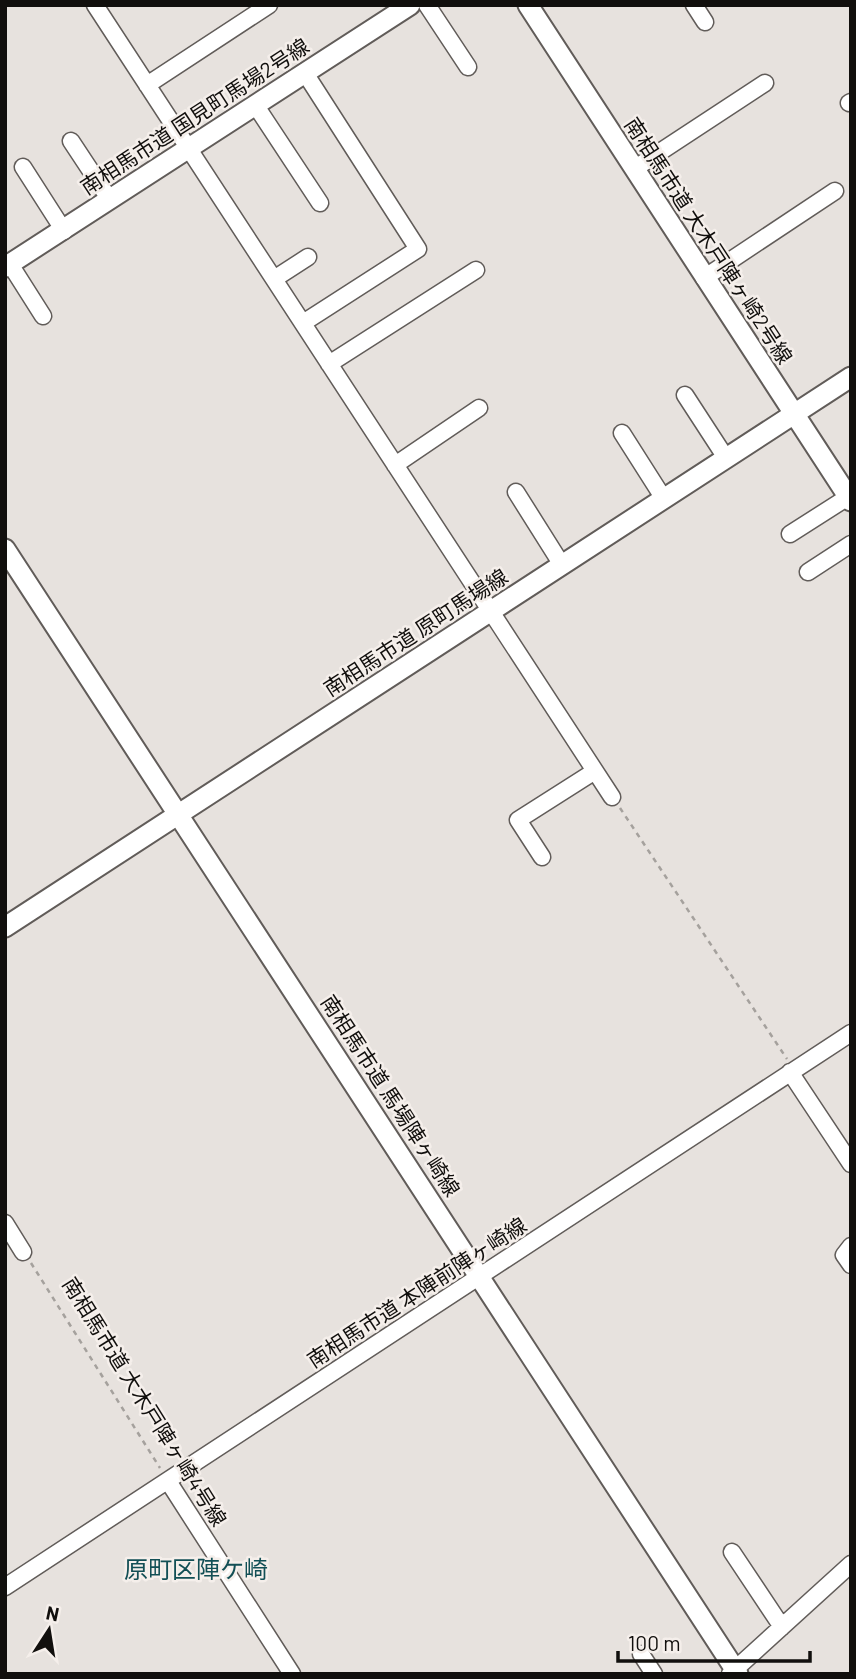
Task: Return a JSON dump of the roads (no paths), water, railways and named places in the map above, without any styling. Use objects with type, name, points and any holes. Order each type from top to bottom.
[{"type":"street","points":[[95,5],[612,797]]},
{"type":"street","points":[[147,85],[269,5]]},
{"type":"street","name":"南相馬市道 国見町馬場2号線","points":[[8,266],[410,5]]},
{"type":"street","points":[[427,5],[468,67]]},
{"type":"street","name":"南相馬市道 大木戸陣ヶ崎2号線","points":[[528,5],[849,499]]},
{"type":"street","points":[[694,5],[705,22]]},
{"type":"street","points":[[303,323],[418,249],[305,74]]},
{"type":"street","points":[[634,169],[765,83]]},
{"type":"street","points":[[256,106],[320,203]]},
{"type":"street","points":[[71,141],[110,200]]},
{"type":"street","points":[[23,167],[64,231]]},
{"type":"street","points":[[704,278],[835,191]]},
{"type":"street","points":[[274,279],[308,257]]},
{"type":"street","points":[[8,266],[43,316]]},
{"type":"street","points":[[329,364],[476,270]]},
{"type":"street","name":"南相馬市道 原町馬場線","points":[[5,927],[851,377]]},
{"type":"street","points":[[685,396],[726,458]]},
{"type":"street","points":[[395,465],[479,408]]},
{"type":"street","points":[[622,433],[664,499]]},
{"type":"street","points":[[516,492],[562,565]]},
{"type":"street","points":[[790,534],[849,499]]},
{"type":"street","points":[[808,572],[851,544]]},
{"type":"street","name":"南相馬市道 馬場陣ヶ崎線","points":[[5,549],[735,1672]]},
{"type":"street","points":[[542,857],[518,820],[595,771]]},
{"type":"street","name":"南相馬市道 本陣前陣ヶ崎線","points":[[5,1587],[851,1033]]},
{"type":"street","points":[[790,1072],[851,1164]]},
{"type":"street","points":[[5,1223],[23,1252]]},
{"type":"street","points":[[851,1246],[844,1255],[851,1265]]},
{"type":"street","name":"南相馬市道 大木戸陣ヶ崎4号線","points":[[168,1481],[292,1674]]},
{"type":"street","points":[[732,1552],[782,1627]]},
{"type":"street","points":[[735,1672],[851,1564]]},
{"type":"street","points":[[641,1654],[654,1674]]},
{"type":"district","name":"原町区陣ケ崎","points":[[196,1570]]}]
